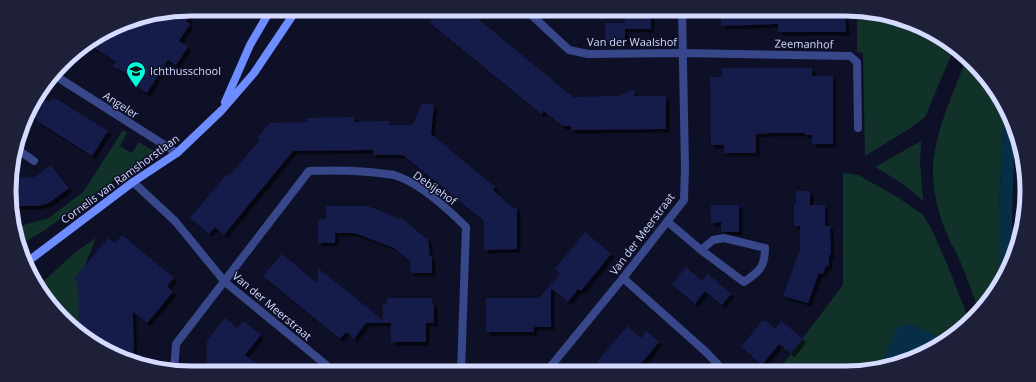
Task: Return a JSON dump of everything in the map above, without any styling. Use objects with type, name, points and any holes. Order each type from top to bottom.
[{"type":"street","name":"Cornelis van Ramshorstlaan","points":[[222,110],[250,45],[267,16]]},
{"type":"street","name":"Cornelis van Ramshorstlaan","points":[[30,260],[133,182],[177,153],[222,110],[254,73],[292,16]]},
{"type":"street","name":"Van der Waalshof","points":[[533,16],[569,50],[588,54],[683,53]]},
{"type":"street","name":"Van der Meerstraat","points":[[551,366],[668,222],[684,200],[685,168],[682,16]]},
{"type":"street","name":"Zeemanhof","points":[[683,53],[850,56],[857,62],[858,128]]},
{"type":"street","name":"Angeler","points":[[58,77],[177,153]]},
{"type":"street","points":[[20,153],[34,161]]},
{"type":"street","name":"Debijehof","points":[[225,282],[309,171],[364,171],[394,175],[414,184],[451,212],[466,226],[461,366]]},
{"type":"street","name":"Van der Meerstraat","points":[[133,182],[175,221],[225,282],[327,366]]},
{"type":"street","points":[[668,222],[701,250],[744,282],[757,273],[765,260],[765,248],[724,238],[712,240],[701,250]]},
{"type":"street","points":[[623,278],[706,352],[719,366]]},
{"type":"street","points":[[174,366],[176,344],[225,282]]},
{"type":"green space","points":[[857,16],[879,19],[912,29],[932,39],[952,52],[925,117],[909,129],[865,156],[863,53],[857,52]]},
{"type":"green space","points":[[964,63],[984,84],[1003,117],[999,209],[999,274],[991,288],[977,306],[963,267],[949,239],[935,196],[933,161],[937,139]]},
{"type":"green space","points":[[123,130],[127,133],[120,146],[132,153],[139,142],[154,151],[45,230],[24,243],[19,226],[49,218],[84,191]]},
{"type":"green space","points":[[921,141],[920,163],[923,201],[894,178],[875,167]]},
{"type":"green space","points":[[843,173],[858,175],[899,198],[923,215],[931,228],[947,264],[968,316],[941,338],[910,324],[895,332],[886,355],[882,362],[879,363],[856,366],[782,366],[843,285]]},
{"type":"green space","points":[[96,238],[82,272],[80,327],[67,315],[52,298],[42,283],[77,251]]},
{"type":"water","points":[[1003,117],[1015,148],[1012,243],[999,274],[999,209]]},
{"type":"water","points":[[910,324],[941,338],[912,353],[882,362],[895,331],[901,326]]},
{"type":"building","points":[[190,16],[186,22],[190,24],[179,41],[188,47],[176,65],[168,60],[147,93],[129,82],[132,77],[113,66],[116,62],[92,46],[103,39],[135,25],[168,17]]},
{"type":"building","points":[[436,16],[475,16],[573,97],[618,96],[634,90],[634,96],[666,96],[666,129],[571,130],[571,126],[562,126],[544,111],[541,114],[430,23]]},
{"type":"building","points":[[624,16],[651,16],[651,29],[625,29]]},
{"type":"building","points":[[721,16],[845,16],[846,32],[778,32],[778,24],[721,26]]},
{"type":"building","points":[[605,23],[625,23],[625,42],[605,43]]},
{"type":"building","points":[[722,68],[812,68],[812,76],[833,76],[833,144],[812,144],[812,135],[805,135],[805,133],[770,133],[756,134],[756,153],[724,153],[724,145],[711,145],[710,77],[722,77]]},
{"type":"building","points":[[53,97],[108,131],[92,156],[37,121],[38,120],[33,116],[39,103],[42,98],[49,102]]},
{"type":"building","points":[[422,103],[434,105],[431,134],[495,187],[493,190],[513,208],[517,207],[517,249],[484,250],[484,221],[403,155],[373,155],[373,150],[293,151],[224,235],[215,227],[209,234],[190,218],[227,174],[229,176],[260,140],[258,137],[270,123],[307,122],[306,118],[354,117],[354,122],[389,121],[389,125],[413,125]]},
{"type":"building","points":[[51,165],[69,188],[49,203],[38,206],[16,206],[16,178],[35,177]]},
{"type":"building","points":[[796,191],[810,191],[810,205],[825,205],[825,226],[830,226],[831,255],[829,255],[829,266],[826,266],[823,274],[819,273],[808,303],[783,296],[800,249],[800,226],[794,226]]},
{"type":"building","points":[[711,205],[739,205],[739,232],[721,232],[721,222],[711,223]]},
{"type":"building","points":[[326,206],[368,206],[399,219],[400,217],[428,240],[430,256],[432,257],[432,273],[411,273],[410,261],[394,248],[355,233],[335,233],[335,243],[318,243],[318,220],[326,219]]},
{"type":"building","points":[[585,232],[611,254],[581,291],[578,289],[568,302],[551,288],[551,327],[534,327],[534,332],[486,332],[486,298],[539,298],[560,274],[555,269]]},
{"type":"building","points":[[122,235],[174,278],[167,286],[173,292],[147,323],[133,312],[134,357],[103,343],[79,325],[78,282],[74,279],[108,238],[115,243]]},
{"type":"building","points":[[282,254],[318,284],[318,268],[383,320],[383,304],[387,304],[387,298],[432,298],[432,303],[434,303],[434,323],[426,323],[426,342],[391,342],[391,323],[366,323],[354,339],[346,332],[340,339],[263,276]]},
{"type":"building","points":[[686,267],[702,281],[708,274],[731,294],[722,305],[705,291],[695,304],[672,285]]},
{"type":"building","points":[[225,318],[237,328],[243,321],[261,335],[245,355],[259,366],[207,366],[207,340]]},
{"type":"building","points":[[763,320],[775,329],[781,321],[803,339],[791,354],[779,344],[762,365],[741,347]]},
{"type":"building","points":[[627,326],[641,338],[646,331],[659,342],[639,366],[594,366]]},
{"type":"place","name":"Ichthusschool","points":[[136,88]]}]
